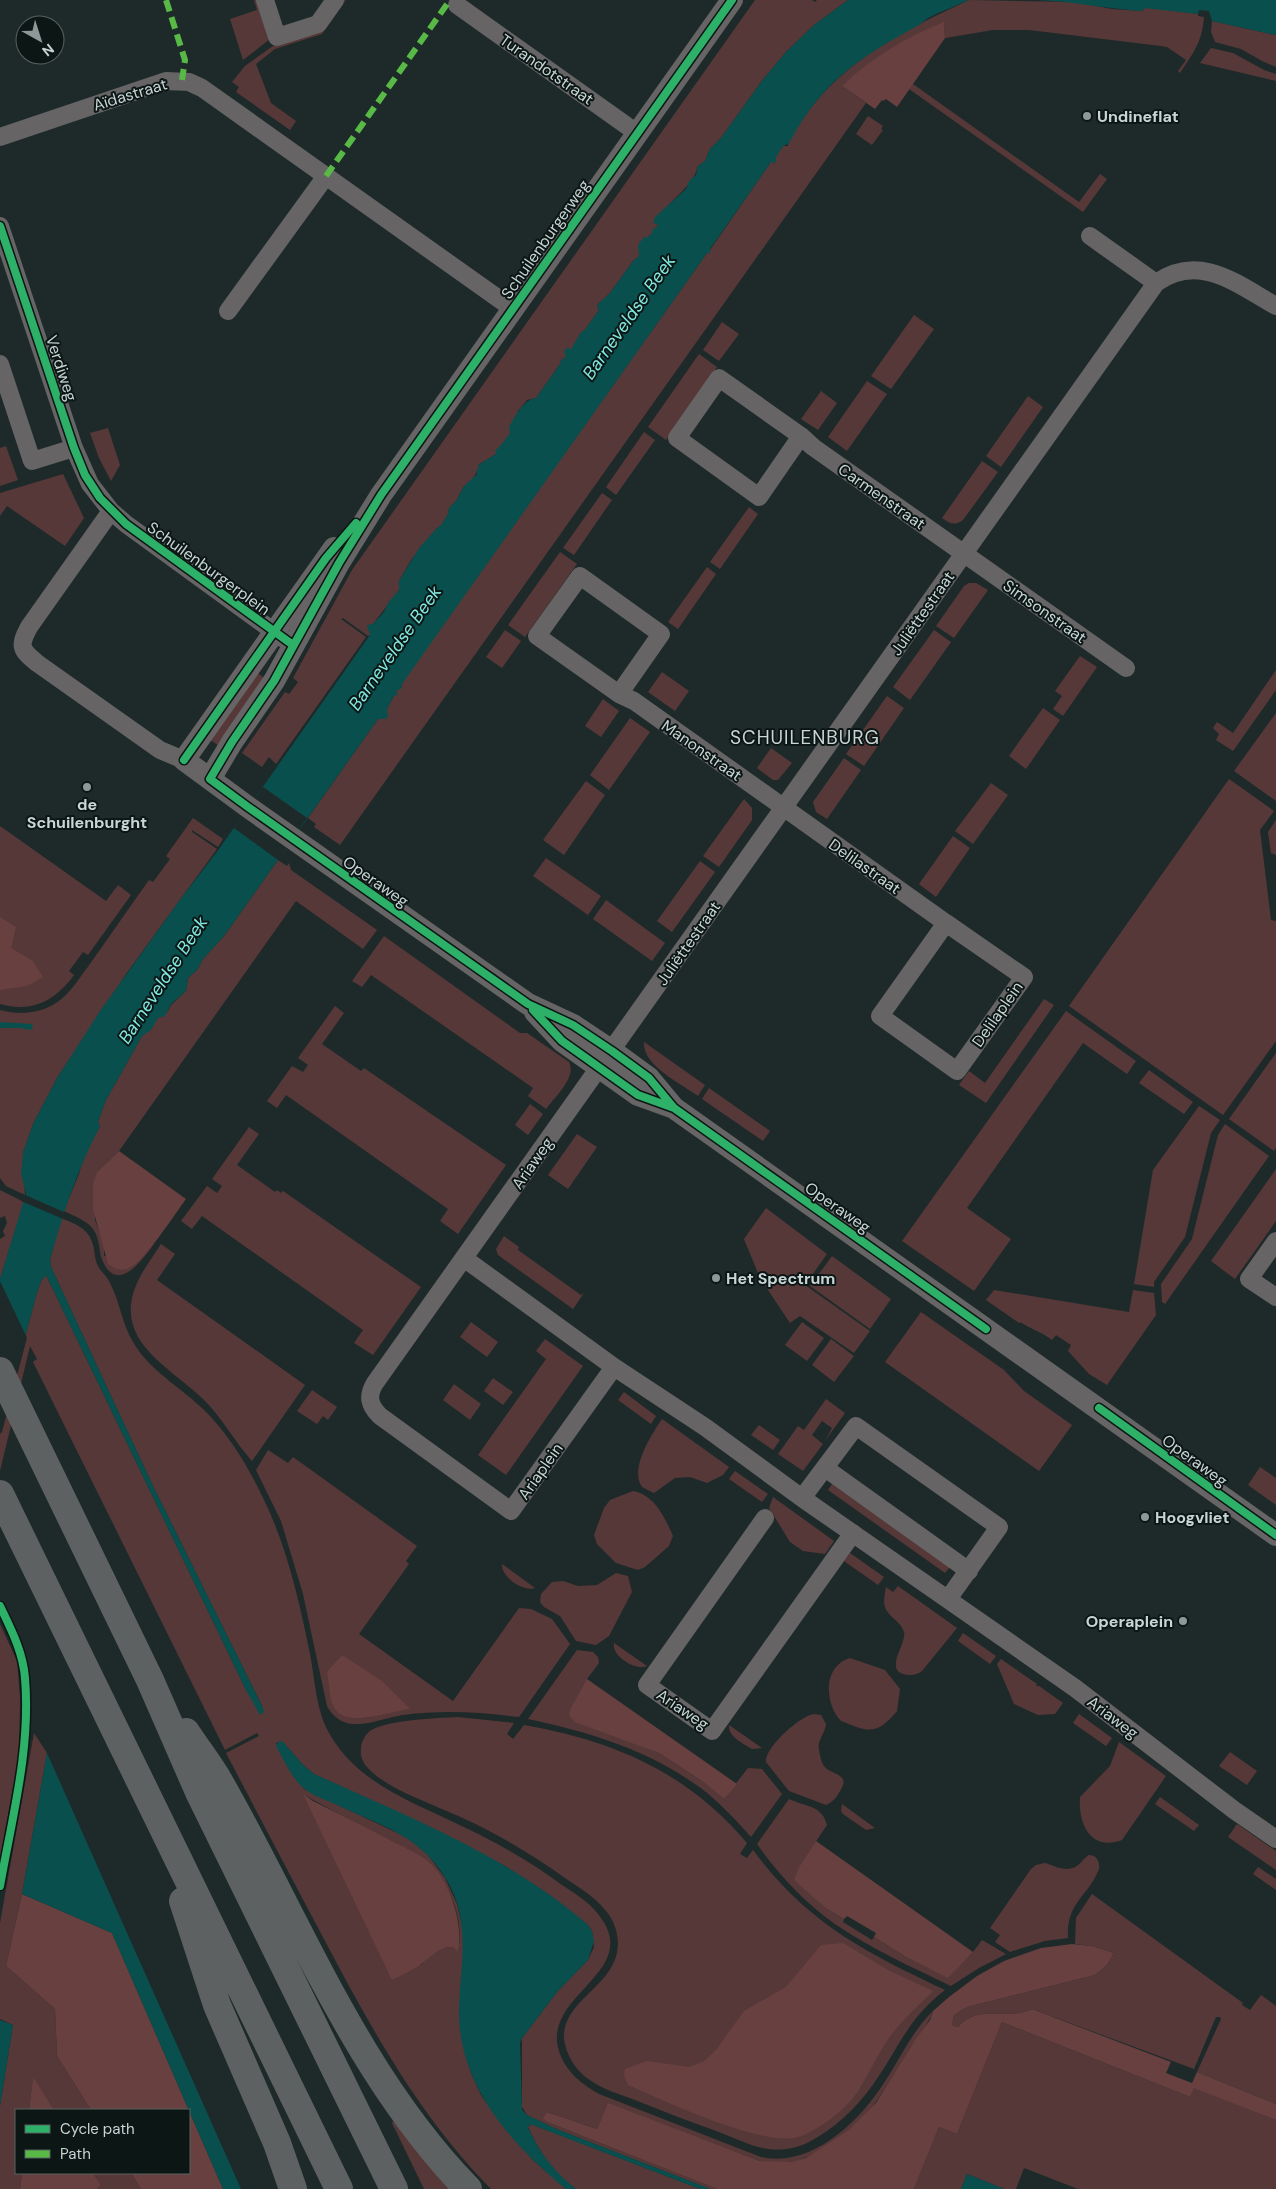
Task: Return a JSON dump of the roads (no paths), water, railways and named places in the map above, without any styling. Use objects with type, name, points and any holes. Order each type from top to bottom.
[{"type":"highway","points":[[0,1371],[150,1680],[199,1792],[394,2189]]},
{"type":"highway","points":[[0,1494],[339,2189]]},
{"type":"highway","points":[[150,1680],[219,1781],[351,2030],[395,2102],[440,2160],[468,2189]]},
{"type":"highway","points":[[148,1797],[217,2005],[274,2136],[293,2189]]},
{"type":"street","points":[[265,0],[277,38],[318,24],[335,0]]},
{"type":"street","name":"Schuilenburgerweg","points":[[210,779],[232,742],[274,681],[339,563],[381,495],[732,0]]},
{"type":"street","name":"Turandotstraat","points":[[457,5],[637,133]]},
{"type":"street","name":"Aïdastraat","points":[[0,136],[166,82],[182,80],[202,88],[513,309]]},
{"type":"street","points":[[228,311],[326,176]]},
{"type":"street","name":"Verdiweg","points":[[0,226],[74,448],[90,484],[111,511]]},
{"type":"street","points":[[1090,236],[1156,283]]},
{"type":"street","name":"Juliëttestraat","points":[[606,1060],[1156,283],[1176,271],[1200,269],[1220,275],[1276,306]]},
{"type":"street","points":[[0,364],[32,461],[74,448]]},
{"type":"street","name":"Carmenstraat","points":[[801,436],[759,497],[677,438],[719,378],[801,436],[813,447],[964,554]]},
{"type":"street","name":"Schuilenburgerweg","points":[[184,760],[326,558],[381,495]]},
{"type":"street","points":[[111,511],[29,626],[22,641],[22,646],[37,663],[160,750],[184,760],[210,779]]},
{"type":"street","name":"Schuilenburgerplein","points":[[111,511],[126,524],[293,646]]},
{"type":"street","name":"Simsonstraat","points":[[964,554],[1126,668]]},
{"type":"street","name":"Manonstraat","points":[[619,694],[661,634],[580,576],[537,636],[619,694],[634,701],[784,808]]},
{"type":"street","name":"Operaweg","points":[[210,779],[248,808],[528,1004],[562,1041],[606,1060],[638,1095],[674,1108],[1276,1535]]},
{"type":"street","name":"Delilastraat","points":[[784,808],[946,923]]},
{"type":"street","name":"Delilaplein","points":[[946,923],[1024,977],[958,1071],[880,1016],[946,923]]},
{"type":"street","name":"Ariaweg","points":[[464,1259],[606,1060]]},
{"type":"street","points":[[1276,1241],[1249,1278],[1276,1297]]},
{"type":"street","points":[[464,1259],[614,1367]]},
{"type":"street","name":"Ariaplein","points":[[464,1259],[371,1390],[370,1403],[380,1416],[512,1511],[614,1367]]},
{"type":"street","name":"Ariaweg","points":[[614,1367],[705,1426],[802,1498],[1075,1688],[1234,1810],[1276,1839]]},
{"type":"street","points":[[802,1498],[856,1426],[999,1527],[948,1599]]},
{"type":"street","points":[[825,1468],[968,1571]]},
{"type":"street","name":"Ariaweg","points":[[765,1518],[647,1685],[712,1731],[852,1533]]},
{"type":"water","name":"Barneveldse Beek","points":[[848,0],[969,0],[928,18],[862,59],[845,72],[816,101],[791,140],[789,140],[790,143],[783,146],[773,166],[774,162],[771,162],[710,249],[710,253],[707,253],[402,684],[401,689],[397,690],[397,695],[393,697],[387,709],[388,716],[386,719],[378,719],[224,936],[203,959],[197,970],[188,978],[186,991],[171,1004],[165,1016],[158,1018],[151,1030],[142,1036],[106,1100],[98,1122],[100,1126],[78,1174],[66,1208],[50,1260],[51,1267],[153,1486],[263,1708],[264,1712],[260,1715],[246,1690],[46,1275],[41,1281],[36,1296],[0,1432],[0,1279],[26,1193],[21,1174],[23,1153],[33,1124],[57,1078],[100,1011],[219,849],[370,635],[367,625],[373,624],[384,612],[388,603],[399,590],[399,581],[419,548],[441,525],[448,514],[449,508],[456,501],[464,486],[477,474],[478,465],[496,454],[495,451],[510,433],[509,427],[520,409],[527,402],[536,398],[561,360],[566,357],[564,351],[567,348],[571,349],[581,332],[584,331],[599,310],[597,305],[610,293],[633,261],[639,256],[638,245],[644,237],[648,237],[652,230],[658,226],[656,223],[653,224],[655,217],[686,189],[689,181],[696,175],[698,166],[705,161],[710,149],[721,138],[761,82],[786,52],[814,25]]},
{"type":"water","points":[[1036,0],[1276,0],[1276,35],[1212,21],[1209,11],[1199,10],[1198,14],[1144,8],[1143,11]]},
{"type":"water","points":[[0,1022],[32,1024],[33,1027],[31,1030],[0,1028]]},
{"type":"water","points":[[279,1741],[283,1742],[303,1765],[314,1774],[422,1822],[492,1858],[557,1900],[588,1925],[592,1931],[594,1941],[588,1960],[557,1992],[520,2043],[522,2110],[527,2115],[554,2128],[710,2189],[700,2189],[530,2124],[528,2128],[537,2146],[554,2169],[576,2189],[566,2189],[526,2153],[491,2111],[478,2088],[468,2063],[461,2037],[459,2010],[463,1946],[462,1930],[456,1899],[449,1884],[439,1868],[414,1843],[400,1834],[313,1795],[301,1786],[289,1770],[276,1746]]},
{"type":"water","points":[[47,1753],[241,2189],[223,2189],[190,2109],[188,2109],[112,1933],[22,1894]]},
{"type":"water","points":[[0,2020],[13,2025],[0,2106]]},
{"type":"water","points":[[967,2174],[1004,2189],[961,2189]]},
{"type":"place","name":"Undineflat","points":[[1087,116]]},
{"type":"place","name":"de Schuilenburght","points":[[87,787]]},
{"type":"place","name":"Het Spectrum","points":[[716,1278]]},
{"type":"place","name":"Hoogvliet","points":[[1145,1517]]},
{"type":"place","name":"Operaplein","points":[[1183,1621]]},
{"type":"district","name":"SCHUILENBURG","points":[[805,737]]}]
